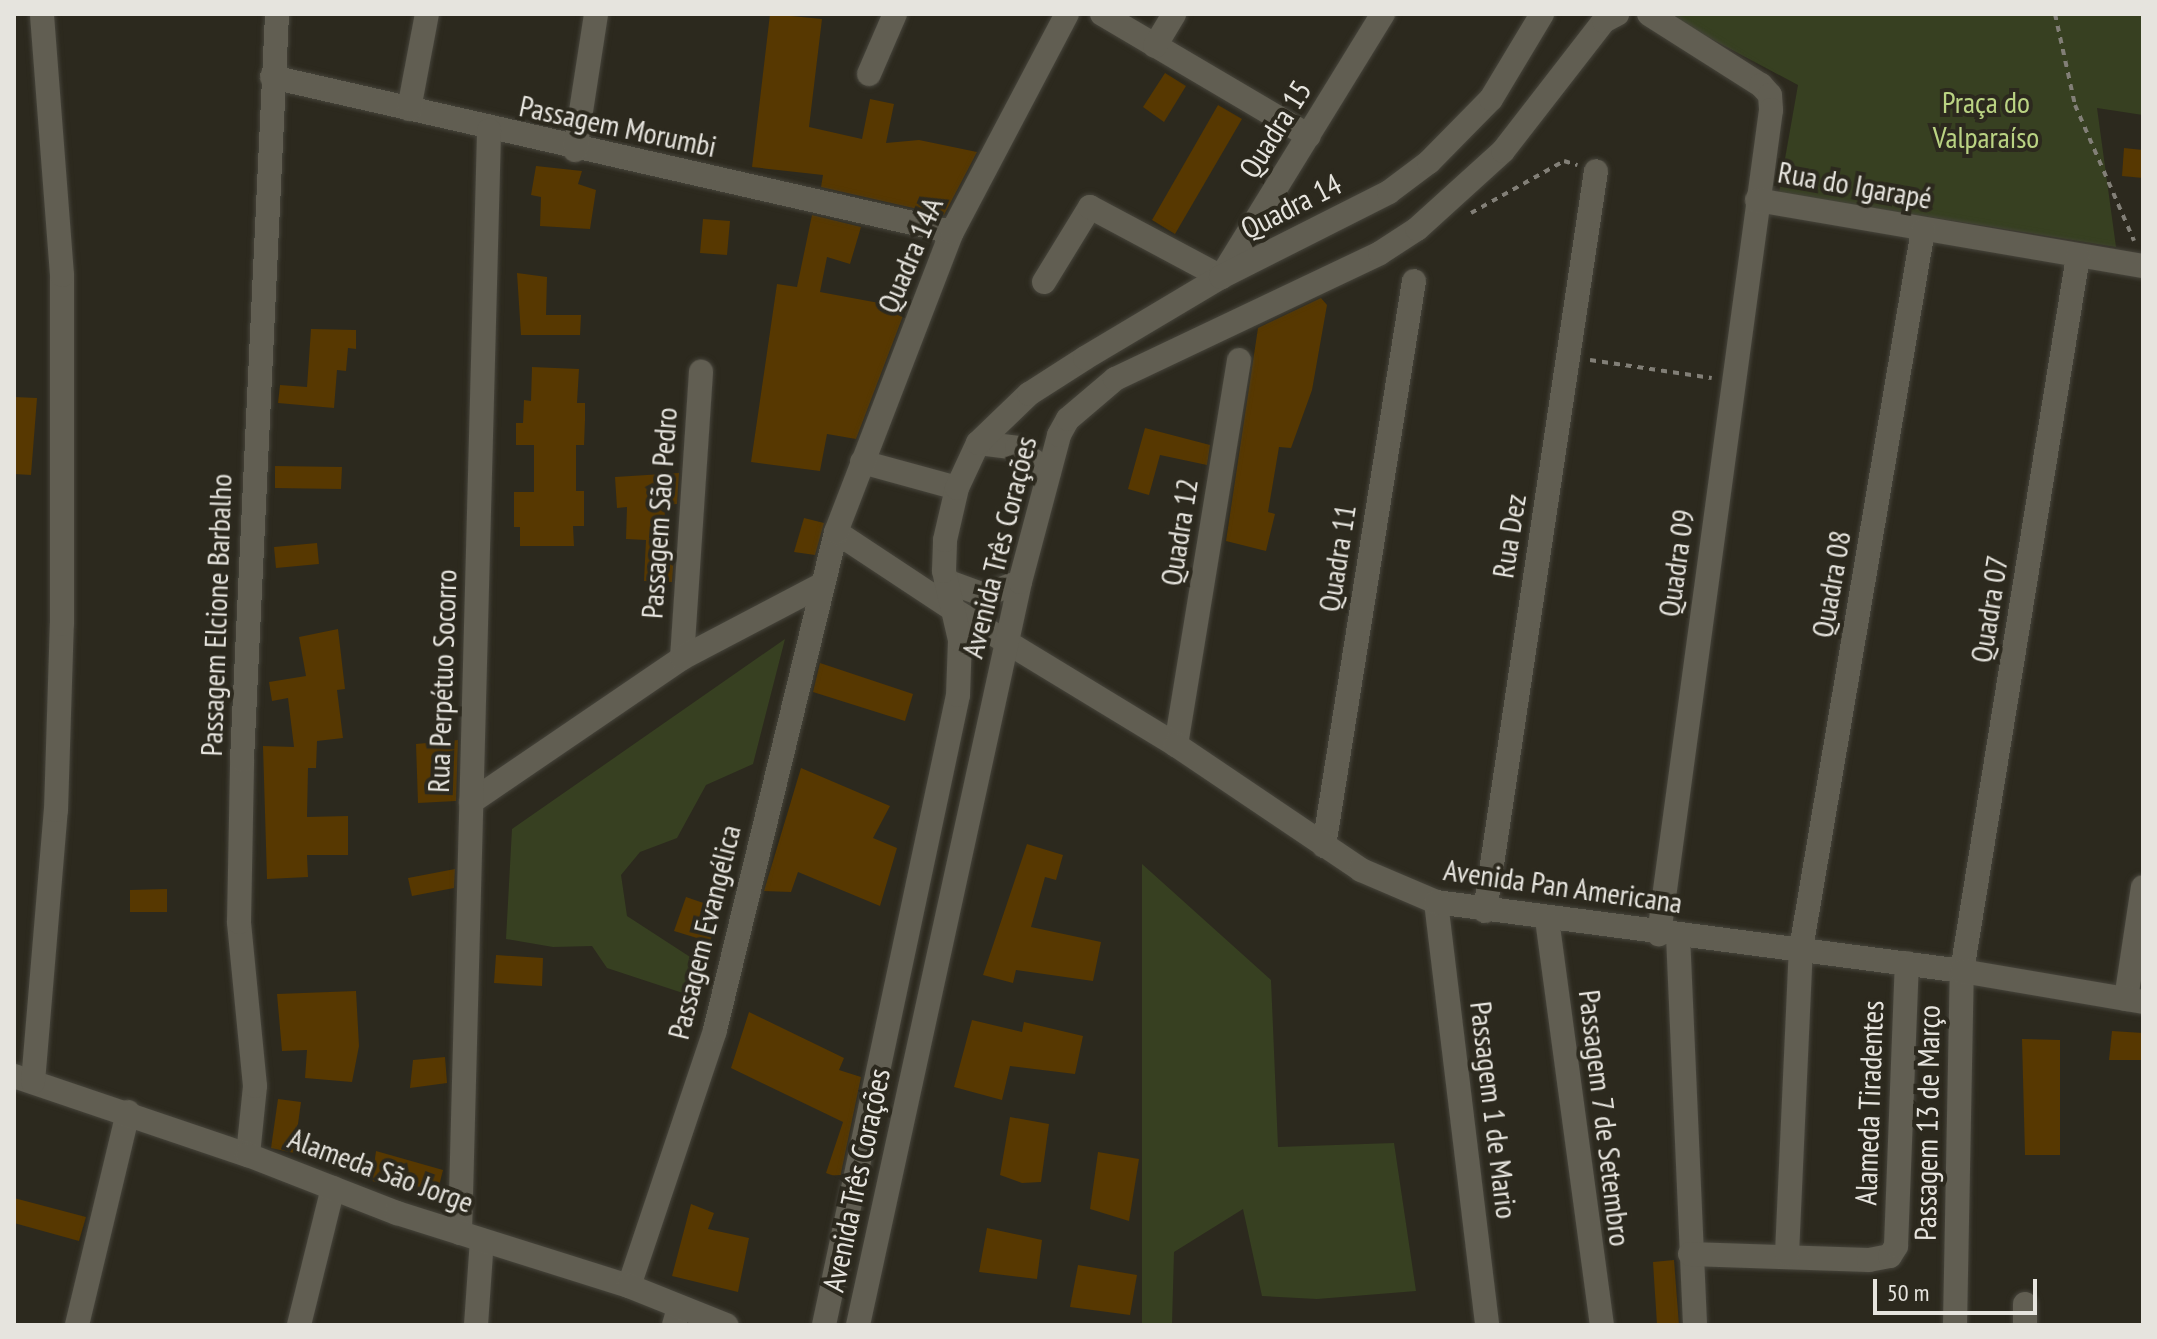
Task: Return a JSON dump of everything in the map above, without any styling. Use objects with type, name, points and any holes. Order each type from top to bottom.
[{"type":"street","points":[[24,1079],[56,810],[62,624],[62,275],[42,14]]},
{"type":"street","name":"Passagem Elcione Barbalho","points":[[248,1155],[255,1086],[239,922],[242,760],[277,14]]},
{"type":"street","points":[[409,109],[427,14]]},
{"type":"street","points":[[575,150],[596,14]]},
{"type":"street","points":[[869,74],[895,14]]},
{"type":"street","name":"Quadra 14A","points":[[836,532],[952,232],[1067,14]]},
{"type":"street","points":[[1102,14],[1309,136]]},
{"type":"street","points":[[1155,46],[1174,14]]},
{"type":"street","name":"Quadra 15","points":[[1221,277],[1383,14]]},
{"type":"street","name":"Quadra 14","points":[[1044,282],[1090,207],[1221,277],[1389,192],[1429,162],[1491,99],[1542,14]]},
{"type":"street","name":"Rua do Igarapé","points":[[1649,14],[1770,95],[1757,200],[2078,256],[2140,256]]},
{"type":"street","name":"Avenida Três Corações","points":[[858,1325],[1020,582],[1049,472],[1068,419],[1115,379],[1380,253],[1436,214],[1503,151],[1603,16]]},
{"type":"street","name":"Passagem Morumbi","points":[[272,77],[575,150],[952,232]]},
{"type":"street","name":"Rua Perpétuo Socorro","points":[[476,1325],[471,1236],[471,802],[489,130]]},
{"type":"street","name":"Rua Dez","points":[[1485,911],[1596,171]]},
{"type":"street","name":"Quadra 09","points":[[1695,1325],[1672,941],[1733,381],[1757,200]]},
{"type":"street","name":"Quadra 08","points":[[1787,1254],[1801,949],[1923,230]]},
{"type":"street","name":"Quadra 07","points":[[1962,971],[2078,256]]},
{"type":"street","name":"Avenida Três Corações","points":[[824,1325],[958,695],[961,658],[946,581],[945,540],[957,488],[978,443],[1029,394],[1221,277]]},
{"type":"street","name":"Quadra 11","points":[[1324,846],[1414,281]]},
{"type":"street","name":"Quadra 12","points":[[1176,745],[1239,360]]},
{"type":"street","name":"Passagem São Pedro","points":[[682,658],[701,372]]},
{"type":"street","points":[[978,443],[1017,448],[1049,472]]},
{"type":"street","points":[[862,462],[957,488]]},
{"type":"street","name":"Avenida Pan Americana","points":[[836,532],[954,610],[1176,745],[1324,846],[1397,889],[1436,902],[1672,941],[1801,949],[1962,971],[2135,1001]]},
{"type":"street","name":"Passagem Evangélica","points":[[629,1286],[715,1030],[819,586],[836,532]]},
{"type":"street","points":[[946,581],[984,595],[1020,582]]},
{"type":"street","points":[[471,802],[682,658],[819,586]]},
{"type":"street","points":[[2135,1001],[2143,887]]},
{"type":"street","name":"Passagem 1 de Mario","points":[[1436,902],[1487,1325]]},
{"type":"street","name":"Passagem 7 de Setembro","points":[[1547,919],[1602,1325]]},
{"type":"street","name":"Alameda Tiradentes","points":[[1787,1254],[1869,1260],[1890,1256],[1896,1246],[1907,963]]},
{"type":"street","name":"Passagem 13 de Março","points":[[1955,1325],[1962,971]]},
{"type":"street","name":"Alameda São Jorge","points":[[24,1079],[128,1112],[471,1236],[629,1286],[676,1316],[726,1325]]},
{"type":"street","points":[[77,1325],[128,1112]]},
{"type":"street","points":[[299,1325],[333,1188]]},
{"type":"street","points":[[1690,1254],[1787,1254]]},
{"type":"path","points":[[2055,14],[2075,105],[2140,256]]},
{"type":"path","points":[[1436,214],[1444,228],[1564,161],[1596,171]]},
{"type":"path","points":[[1568,357],[1733,381]]},
{"type":"green space","name":"Praça do Valparaíso","points":[[1675,14],[2143,14],[2143,115],[2097,108],[2116,247],[1779,193],[1798,85],[1674,19]]},
{"type":"green space","points":[[785,639],[753,764],[706,785],[677,838],[640,852],[621,875],[627,916],[704,966],[692,996],[607,968],[592,946],[553,947],[506,939],[512,829]]},
{"type":"green space","points":[[1142,864],[1271,980],[1278,1147],[1394,1143],[1416,1291],[1317,1299],[1262,1296],[1243,1209],[1174,1252],[1172,1325],[1142,1325]]},
{"type":"building","points":[[770,14],[822,19],[809,127],[862,139],[870,99],[894,104],[886,143],[919,140],[977,152],[944,215],[821,187],[823,175],[752,167]]},
{"type":"building","points":[[1165,73],[1186,86],[1164,122],[1143,107]]},
{"type":"building","points":[[1218,105],[1242,119],[1175,234],[1152,220]]},
{"type":"building","points":[[2124,148],[2143,150],[2143,178],[2122,176]]},
{"type":"building","points":[[536,166],[582,171],[578,184],[596,190],[590,229],[540,226],[541,197],[531,195]]},
{"type":"building","points":[[812,215],[861,227],[850,264],[827,257],[820,292],[906,308],[856,439],[827,434],[820,471],[751,462],[777,284],[797,287]]},
{"type":"building","points":[[703,219],[730,221],[727,255],[700,253]]},
{"type":"building","points":[[517,273],[547,277],[546,315],[581,315],[580,335],[521,335]]},
{"type":"building","points":[[1321,298],[1327,305],[1312,390],[1291,448],[1279,447],[1268,512],[1275,514],[1266,551],[1226,541],[1258,328]]},
{"type":"building","points":[[311,329],[356,330],[356,349],[348,348],[346,371],[337,370],[334,408],[278,403],[280,385],[307,387]]},
{"type":"building","points":[[532,367],[579,369],[577,403],[585,403],[585,420],[584,445],[576,445],[576,491],[584,491],[584,526],[573,526],[574,546],[520,546],[520,527],[514,527],[514,492],[534,492],[534,445],[516,445],[516,423],[523,423],[524,400],[531,401]]},
{"type":"building","points":[[14,397],[37,398],[31,475],[14,474]]},
{"type":"building","points":[[1145,428],[1210,445],[1207,465],[1160,455],[1149,495],[1128,489]]},
{"type":"building","points":[[275,466],[342,467],[341,489],[275,488]]},
{"type":"building","points":[[679,473],[677,504],[665,505],[664,552],[674,553],[672,582],[644,581],[646,540],[626,539],[627,507],[617,508],[615,477]]},
{"type":"building","points":[[804,518],[824,523],[815,555],[794,552]]},
{"type":"building","points":[[317,543],[319,564],[276,568],[274,547]]},
{"type":"building","points":[[338,629],[345,689],[337,690],[343,738],[317,741],[316,768],[308,768],[307,817],[348,816],[348,855],[307,855],[308,877],[267,879],[263,746],[294,747],[288,698],[272,701],[269,682],[306,676],[299,637]]},
{"type":"building","points":[[820,663],[913,694],[905,721],[813,692]]},
{"type":"building","points":[[458,740],[456,801],[418,803],[416,744]]},
{"type":"building","points":[[801,768],[890,806],[873,838],[897,848],[880,906],[798,872],[791,892],[764,891]]},
{"type":"building","points":[[1027,844],[1063,855],[1056,880],[1045,877],[1031,927],[1101,942],[1093,981],[1016,970],[1013,983],[983,975]]},
{"type":"building","points":[[455,869],[454,888],[412,896],[408,878]]},
{"type":"building","points":[[167,889],[167,912],[130,912],[130,890]]},
{"type":"building","points":[[686,897],[721,909],[710,942],[674,931]]},
{"type":"building","points":[[496,955],[543,958],[542,986],[494,983]]},
{"type":"building","points":[[356,991],[359,1046],[352,1082],[305,1078],[307,1050],[282,1051],[277,994]]},
{"type":"building","points":[[749,1012],[844,1058],[839,1070],[861,1077],[840,1178],[826,1173],[843,1122],[731,1068]]},
{"type":"building","points":[[972,1020],[1022,1032],[1024,1022],[1083,1036],[1075,1074],[1010,1066],[1002,1100],[954,1087]]},
{"type":"building","points":[[2112,1031],[2143,1033],[2143,1060],[2109,1060]]},
{"type":"building","points":[[2022,1039],[2060,1040],[2060,1155],[2025,1155]]},
{"type":"building","points":[[445,1057],[447,1083],[410,1088],[413,1060]]},
{"type":"building","points":[[278,1099],[301,1102],[294,1153],[271,1148]]},
{"type":"building","points":[[1010,1117],[1049,1124],[1041,1182],[1022,1183],[1000,1175]]},
{"type":"building","points":[[376,1151],[443,1170],[436,1198],[372,1181]]},
{"type":"building","points":[[1098,1152],[1139,1159],[1129,1221],[1090,1209]]},
{"type":"building","points":[[14,1198],[86,1217],[79,1241],[14,1223]]},
{"type":"building","points":[[691,1204],[714,1213],[708,1229],[749,1238],[738,1292],[672,1276]]},
{"type":"building","points":[[987,1228],[1042,1240],[1037,1279],[979,1272]]},
{"type":"building","points":[[1674,1260],[1679,1325],[1657,1325],[1653,1262]]},
{"type":"building","points":[[1078,1265],[1137,1275],[1130,1315],[1070,1307]]}]
